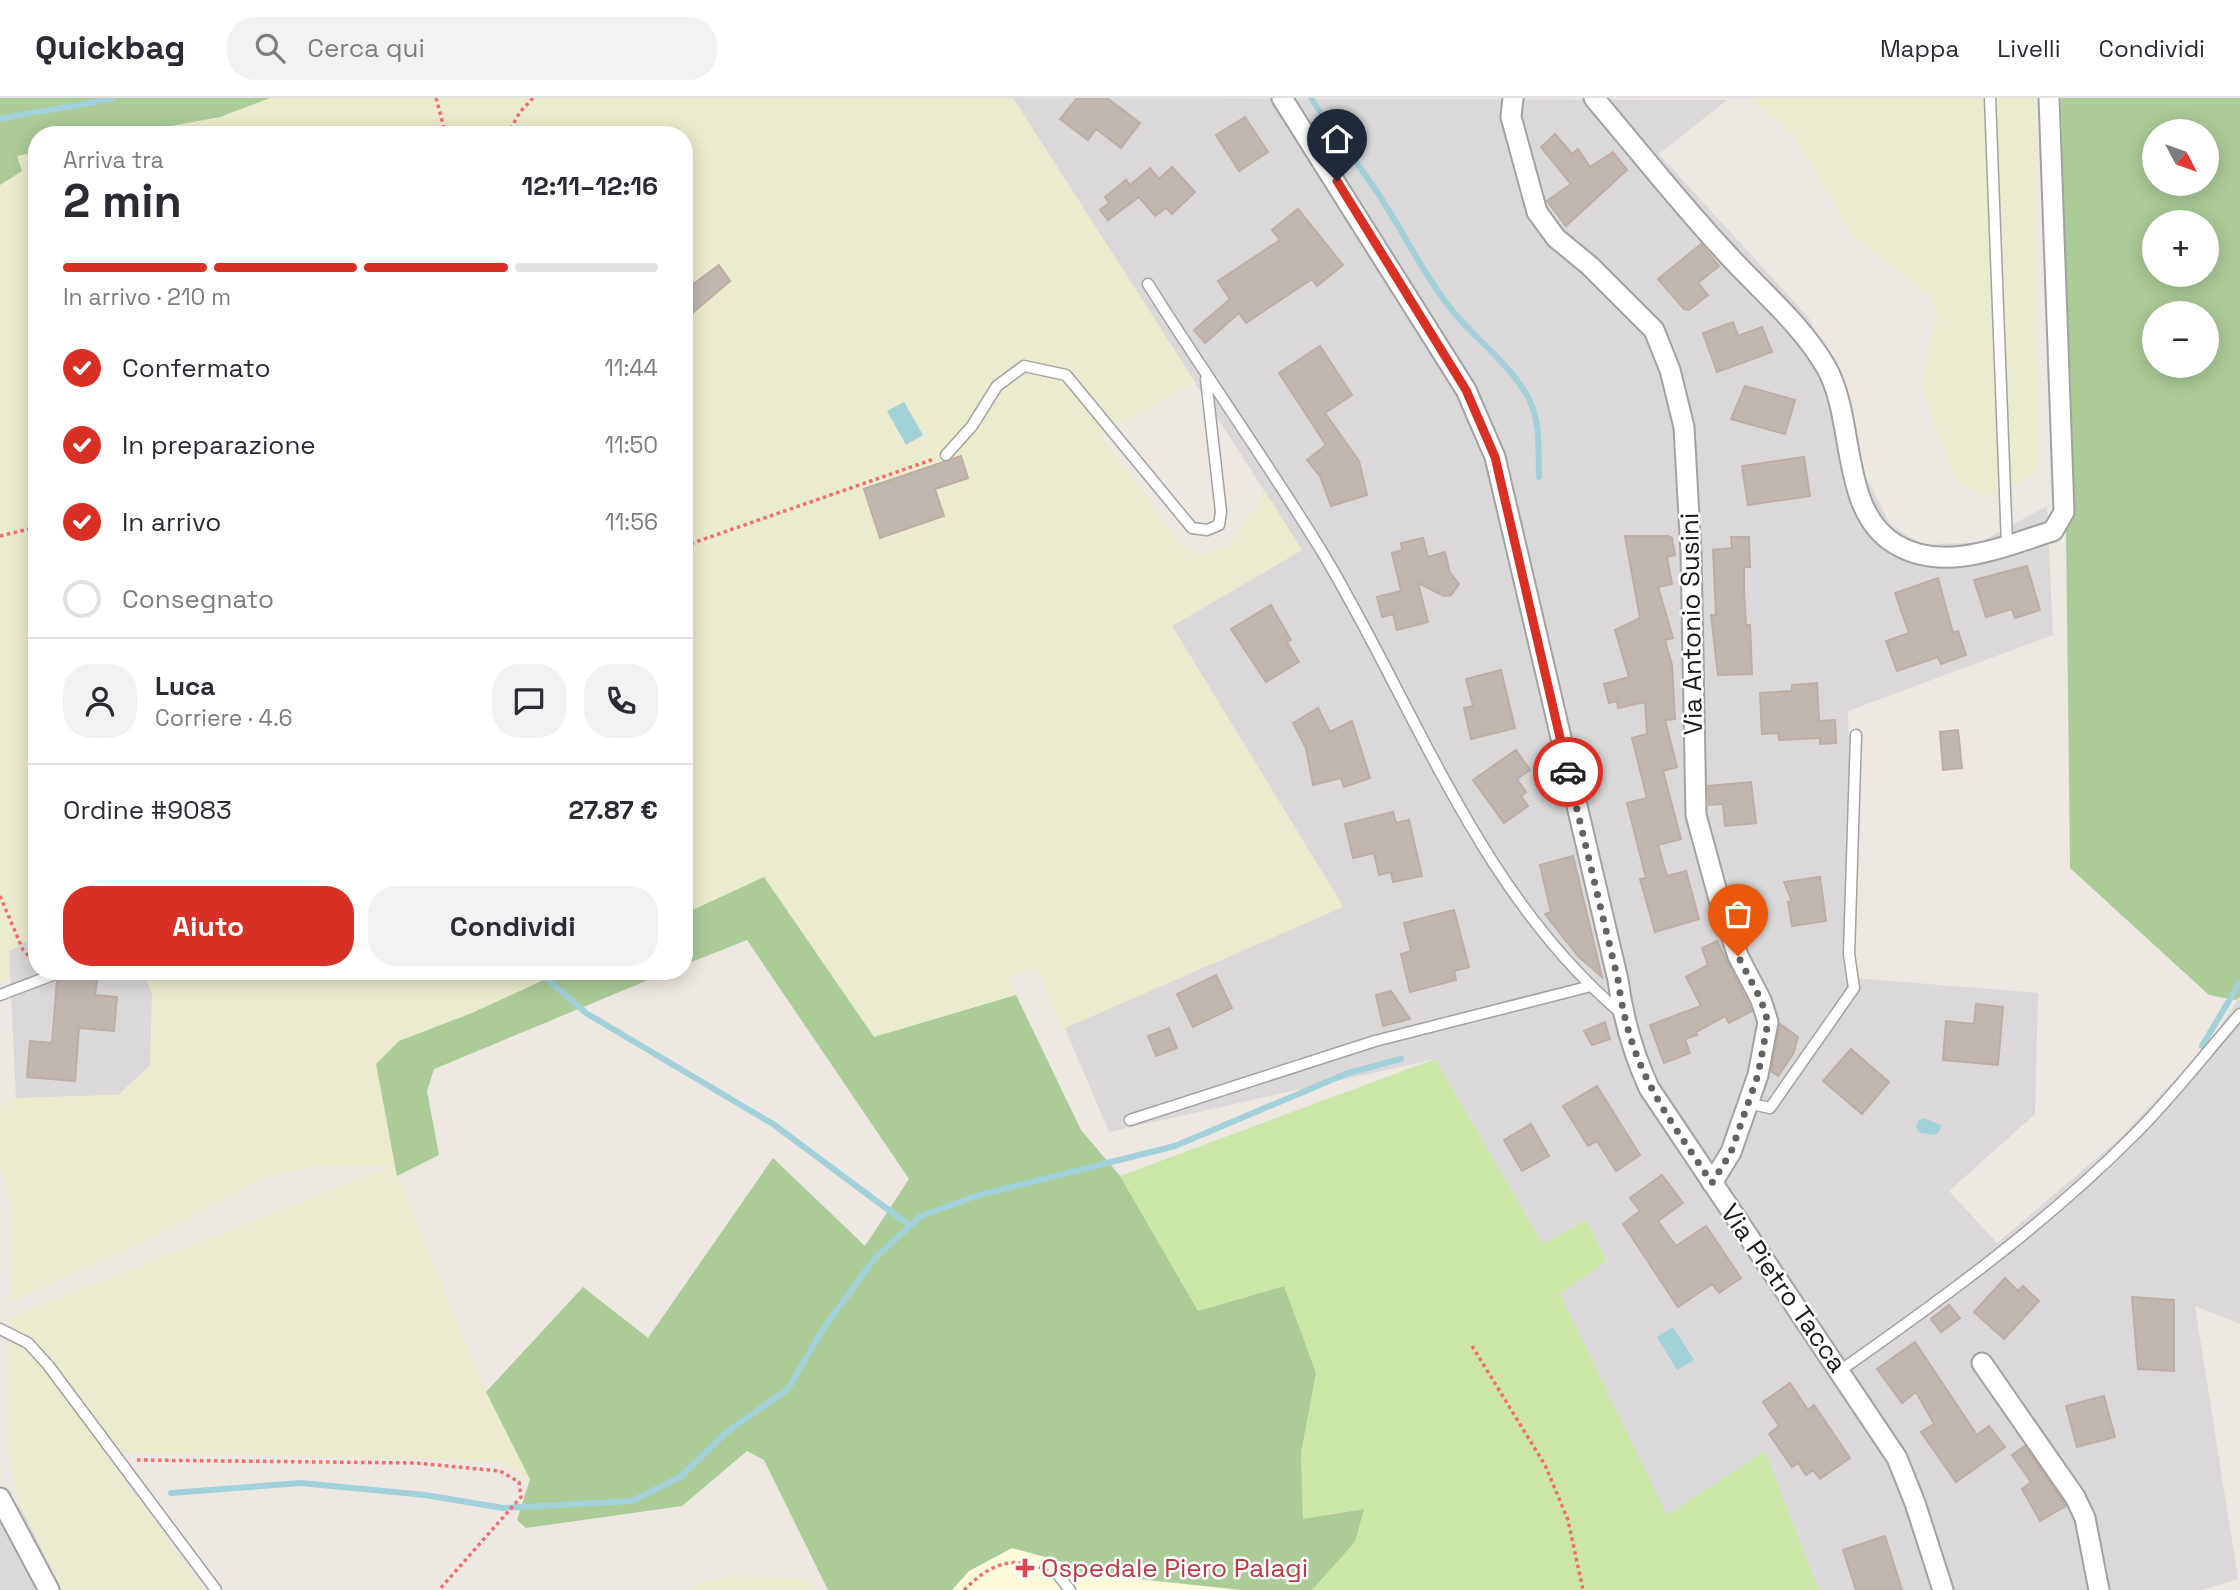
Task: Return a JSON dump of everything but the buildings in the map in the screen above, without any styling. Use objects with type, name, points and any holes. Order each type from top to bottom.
[{"type":"street","name":"Via Pietro Tacca","points":[[1282,98],[1466,390],[1495,457],[1618,980],[1622,1014],[1649,1088],[1841,1370],[1897,1458],[1915,1503],[1943,1590]]},
{"type":"street","name":"Via Antonio Susini","points":[[1513,98],[1511,117],[1537,212],[1550,231],[1590,266],[1654,330],[1670,370],[1684,427],[1692,554],[1696,815],[1720,903],[1738,956],[1761,1000],[1768,1022],[1758,1075],[1746,1102],[1731,1152],[1712,1183]]},
{"type":"street","points":[[1594,98],[1685,208],[1794,327],[1825,366],[1843,406],[1854,481],[1870,522],[1895,544],[1920,554],[1969,558],[2053,531],[2064,512],[2049,98]]},
{"type":"street","points":[[1982,1363],[2075,1497],[2085,1518],[2099,1590]]},
{"type":"street","points":[[0,1498],[49,1590]]},
{"type":"lane","points":[[1990,98],[2007,545]]},
{"type":"lane","points":[[1148,284],[1324,556],[1461,812],[1535,921],[1591,986],[1622,1014]]},
{"type":"lane","points":[[946,454],[972,426],[997,386],[1024,366],[1066,375],[1192,528],[1208,530],[1219,525],[1222,512],[1205,375]]},
{"type":"lane","points":[[1746,1102],[1770,1108],[1854,988],[1849,954],[1856,736]]},
{"type":"lane","points":[[0,995],[39,980]]},
{"type":"lane","points":[[1130,1120],[1375,1041],[1591,986]]},
{"type":"lane","points":[[1841,1370],[1956,1289],[2064,1200],[2133,1137],[2240,1014]]},
{"type":"lane","points":[[0,1329],[28,1343],[216,1590]]},
{"type":"lane","points":[[1059,1576],[1070,1590]]},
{"type":"path","points":[[436,98],[444,126]]},
{"type":"path","points":[[512,126],[533,98]]},
{"type":"path","points":[[693,543],[946,454]]},
{"type":"path","points":[[0,536],[28,529]]},
{"type":"path","points":[[0,896],[23,950],[28,955]]},
{"type":"path","points":[[1472,1346],[1545,1465],[1568,1520],[1583,1590]]},
{"type":"path","points":[[118,1459],[416,1463],[500,1471],[519,1482],[521,1497],[509,1514],[439,1590]]},
{"type":"path","points":[[964,1590],[992,1567],[1017,1560],[1059,1576]]},
{"type":"shaded area","points":[[1013,98],[1727,100],[1659,154],[1808,317],[1850,404],[1861,467],[1891,526],[1922,544],[1979,543],[2047,506],[2053,635],[1848,711],[1855,978],[2038,993],[2035,1114],[1949,1191],[1997,1243],[2117,1141],[2208,1045],[2240,997],[2240,1324],[2195,1306],[2238,1579],[2201,1590],[1819,1590],[1765,1451],[1667,1516],[1560,1294],[1607,1260],[1586,1220],[1543,1244],[1435,1059],[1109,1132],[1064,1026],[1343,906],[1172,626],[1302,550]]},
{"type":"shaded area","points":[[28,941],[28,980],[147,980],[152,994],[151,1065],[118,1095],[16,1098],[9,951]]},
{"type":"shaded area","points":[[20,1506],[62,1590],[0,1590],[0,1514]]},
{"type":"shaded area","name":"Ospedale Piero Palagi","points":[[1012,1548],[1072,1564],[1082,1573],[1242,1590],[952,1590],[969,1571]]},
{"type":"green space","points":[[0,98],[270,98],[220,117],[170,126],[28,126],[28,154],[17,156],[22,171],[0,185]]},
{"type":"green space","points":[[270,98],[1013,98],[1195,382],[1100,435],[1183,548],[1201,555],[1228,546],[1259,502],[1264,490],[1302,550],[1172,626],[1343,907],[1063,1029],[1037,968],[1007,978],[1016,995],[874,1038],[764,877],[693,910],[693,126],[170,126],[220,117]]},
{"type":"green space","points":[[1751,98],[2034,98],[2038,470],[2021,481],[1982,497],[1955,477],[1922,390],[1929,346],[1938,318],[1931,299],[1911,279],[1883,261],[1852,234],[1794,135]]},
{"type":"green space","points":[[2061,98],[2240,98],[2240,997],[2236,1000],[2209,995],[2070,868]]},
{"type":"green space","points":[[28,154],[28,941],[9,951],[10,978],[0,982],[0,185],[22,171],[17,156]]},
{"type":"green space","points":[[764,877],[874,1037],[1016,995],[1081,1130],[1120,1176],[1198,1311],[1284,1286],[1316,1373],[1301,1453],[1303,1519],[1364,1509],[1355,1542],[1312,1590],[1242,1590],[1082,1573],[1066,1563],[1012,1548],[969,1571],[952,1590],[828,1590],[764,1460],[747,1451],[682,1506],[526,1528],[517,1520],[530,1479],[486,1392],[583,1287],[648,1338],[773,1158],[865,1246],[909,1179],[747,940],[693,961],[693,910]]},
{"type":"green space","points":[[147,980],[544,980],[472,1013],[399,1041],[376,1064],[397,1176],[486,1392],[530,1479],[497,1461],[104,1452],[204,1590],[62,1590],[20,1506],[8,1448],[9,1318],[393,1165],[318,1165],[261,1179],[143,1242],[10,1302],[13,1213],[0,1166],[0,1106],[16,1098],[118,1095],[150,1065],[152,994]]},
{"type":"green space","points":[[544,980],[648,980],[434,1069],[427,1091],[439,1155],[397,1176],[376,1064],[399,1041],[472,1013]]},
{"type":"green space","points":[[1435,1059],[1543,1244],[1586,1220],[1607,1261],[1560,1294],[1667,1515],[1765,1451],[1819,1590],[1312,1590],[1355,1542],[1363,1509],[1303,1519],[1301,1453],[1316,1373],[1283,1286],[1198,1311],[1120,1176]]},
{"type":"green space","points":[[732,1576],[808,1579],[815,1590],[677,1590]]},
{"type":"water","points":[[904,402],[923,435],[906,445],[887,411]]},
{"type":"water","points":[[1924,1118],[1941,1125],[1940,1131],[1935,1135],[1920,1133],[1916,1127],[1918,1121]]},
{"type":"water","points":[[1673,1327],[1694,1360],[1677,1370],[1657,1337]]},
{"type":"waterway","points":[[0,119],[112,98]]},
{"type":"waterway","points":[[1311,98],[1375,189],[1444,300],[1522,387],[1535,418],[1539,477]]},
{"type":"waterway","points":[[548,980],[586,1013],[773,1124],[910,1226]]},
{"type":"waterway","points":[[2202,1046],[2240,982]]},
{"type":"waterway","points":[[171,1493],[301,1483],[425,1495],[503,1508],[632,1501],[680,1477],[728,1431],[788,1389],[823,1329],[876,1257],[921,1216],[976,1196],[1175,1146],[1348,1073],[1401,1059]]},
{"type":"way so far","points":[[1568,772],[1618,980],[1622,1014],[1639,1066],[1649,1088],[1712,1183],[1731,1152],[1746,1102],[1758,1075],[1768,1022],[1761,1000],[1738,956]]},
{"type":"place","name":"Ospedale Piero Palagi","points":[[1025,1568]]},
{"type":"route","points":[[1337,181],[1466,390],[1495,457],[1568,772]]}]
